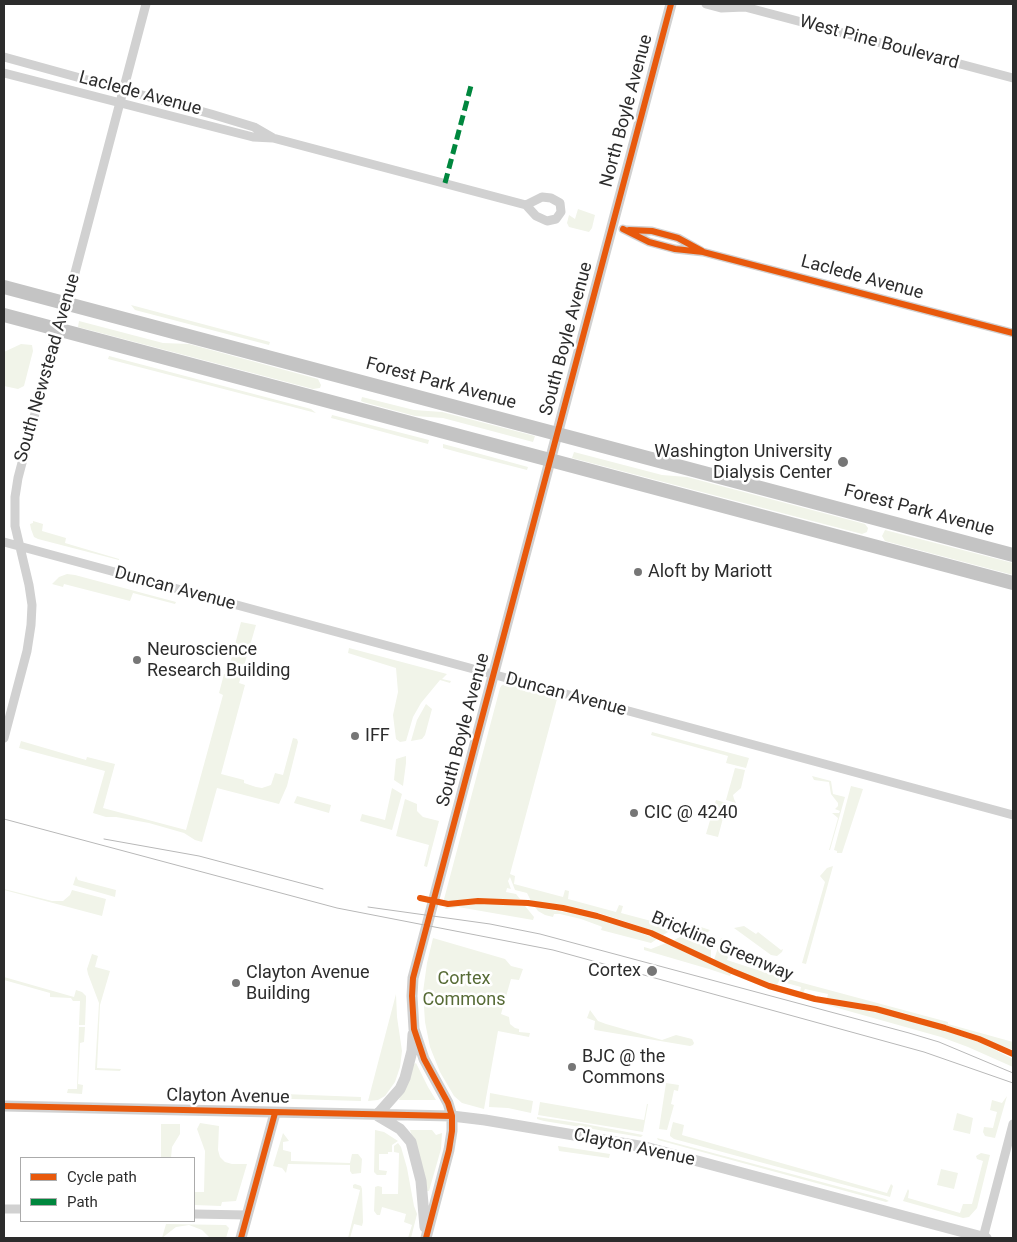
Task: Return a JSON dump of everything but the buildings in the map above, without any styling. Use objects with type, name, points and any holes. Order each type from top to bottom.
[{"type":"main road","name":"Forest Park Avenue","points":[[4,287],[1013,555]]},
{"type":"main road","points":[[4,315],[1013,583]]},
{"type":"street","name":"South Newstead Avenue","points":[[4,738],[27,651],[31,625],[31,597],[15,521],[16,488],[146,4]]},
{"type":"street","name":"North Boyle Avenue","points":[[612,227],[671,4]]},
{"type":"street","name":"West Pine Boulevard","points":[[706,4],[730,8],[743,5],[1013,78]]},
{"type":"street","name":"Laclede Avenue","points":[[4,57],[226,118],[254,127],[274,138]]},
{"type":"street","name":"Laclede Avenue","points":[[4,72],[252,137],[274,138],[526,205]]},
{"type":"street","name":"Laclede Avenue","points":[[612,227],[624,230],[652,231],[678,238],[703,252],[1013,333]]},
{"type":"street","name":"South Boyle Avenue","points":[[426,1238],[448,1156],[452,1132],[452,1116],[448,1103],[424,1059],[414,1029],[412,996],[414,975],[612,227]]},
{"type":"street","name":"Duncan Avenue","points":[[4,542],[1013,815]]},
{"type":"street","points":[[414,1029],[412,1051],[405,1078],[400,1089],[377,1115],[400,1129],[411,1142],[421,1181],[426,1238]]},
{"type":"street","name":"Clayton Avenue","points":[[4,1106],[452,1116],[645,1147],[984,1238]]},
{"type":"street","points":[[241,1238],[275,1113]]},
{"type":"street","points":[[984,1238],[1013,1124]]},
{"type":"street","points":[[4,1209],[20,1208]]},
{"type":"street","points":[[195,1214],[247,1215]]},
{"type":"green space","points":[[578,209],[595,215],[589,232],[569,227],[567,223],[569,215],[575,219]]},
{"type":"green space","points":[[131,305],[270,342],[269,345],[135,310]]},
{"type":"green space","points":[[79,321],[163,343],[189,344],[318,379],[321,385],[320,388],[313,389],[78,327]]},
{"type":"green space","points":[[21,344],[32,345],[33,351],[24,386],[18,389],[4,386],[4,352]]},
{"type":"green space","points":[[109,356],[311,409],[316,413],[108,359]]},
{"type":"green space","points":[[362,397],[414,410],[442,412],[535,436],[533,442],[443,418],[415,416],[363,402],[361,401]]},
{"type":"green space","points":[[332,415],[429,440],[428,444],[331,418]]},
{"type":"green space","points":[[443,444],[528,467],[527,470],[461,453],[443,448]]},
{"type":"green space","points":[[574,452],[662,475],[687,477],[865,524],[868,528],[867,532],[862,534],[572,458]]},
{"type":"green space","points":[[33,521],[43,524],[42,531],[66,538],[65,543],[119,560],[38,539],[34,537],[31,529],[30,524]]},
{"type":"green space","points":[[885,530],[1013,563],[1013,575],[885,541],[882,536]]},
{"type":"green space","points":[[67,574],[176,602],[175,604],[133,593],[130,601],[64,584],[63,587],[52,584],[59,577]]},
{"type":"green space","points":[[241,622],[256,625],[239,683],[245,685],[221,774],[244,780],[244,783],[256,787],[262,788],[271,785],[275,773],[283,775],[293,738],[297,739],[298,742],[287,786],[279,804],[217,788],[202,842],[184,833],[149,823],[106,817],[93,813],[105,771],[19,748],[21,741],[86,760],[87,757],[115,764],[103,808],[186,830],[223,695],[219,693],[224,674],[227,675]]},
{"type":"green space","points":[[349,648],[447,674],[442,679],[451,681],[450,683],[440,680],[421,703],[413,717],[406,741],[400,742],[396,739],[393,715],[398,692],[396,668],[348,653]]},
{"type":"green space","points":[[507,684],[557,699],[510,874],[515,876],[514,884],[563,897],[565,890],[569,891],[568,899],[616,912],[619,905],[623,906],[621,913],[670,926],[672,919],[676,919],[675,928],[689,931],[692,924],[710,930],[707,933],[699,938],[670,931],[663,935],[596,912],[531,901],[527,893],[515,890],[510,877],[508,881],[511,889],[507,888],[506,892],[516,894],[520,899],[504,899],[502,904],[525,906],[534,917],[533,920],[458,907],[445,909],[448,906],[443,905],[443,903],[500,688],[502,685]]},
{"type":"green space","points":[[426,704],[432,709],[425,735],[422,739],[411,741],[417,720]]},
{"type":"green space","points":[[652,732],[749,758],[746,768],[726,763],[728,756],[651,735]]},
{"type":"green space","points":[[406,756],[403,786],[394,780],[396,759]]},
{"type":"green space","points":[[735,768],[745,770],[741,788],[733,795],[736,803],[726,800]]},
{"type":"green space","points":[[812,776],[831,781],[833,794],[845,797],[830,850],[838,818],[832,813],[839,813],[840,811],[835,809],[838,803],[831,794],[829,782],[814,780]]},
{"type":"green space","points":[[851,786],[863,789],[842,853],[837,853],[834,850]]},
{"type":"green space","points":[[392,788],[402,794],[392,830],[360,821],[362,814],[385,820]]},
{"type":"green space","points":[[297,796],[331,805],[329,813],[294,803]]},
{"type":"green space","points":[[405,799],[417,804],[417,811],[423,817],[439,821],[427,867],[424,866],[429,845],[396,836]]},
{"type":"green space","points":[[716,800],[727,803],[718,837],[706,834]]},
{"type":"green space","points":[[833,866],[806,964],[802,963],[825,882],[820,876],[827,868]]},
{"type":"green space","points":[[76,876],[78,880],[116,890],[115,897],[73,885]]},
{"type":"green space","points":[[4,889],[52,901],[63,901],[70,895],[72,890],[106,899],[102,916]]},
{"type":"green space","points":[[535,907],[591,917],[657,939],[651,943],[601,930],[602,927],[581,919],[560,914],[554,914],[553,917],[545,915]]},
{"type":"green space","points":[[744,926],[756,934],[758,932],[781,950],[783,949],[782,952],[777,956],[771,955],[734,928]]},
{"type":"green space","points":[[680,937],[711,945],[711,959],[674,940]]},
{"type":"green space","name":"Cortex Commons","points":[[433,938],[505,959],[511,966],[523,969],[519,980],[511,979],[501,1014],[509,1017],[510,1024],[519,1029],[519,1032],[530,1033],[529,1037],[498,1031],[484,1109],[462,1103],[454,1096],[440,1072],[430,1047],[425,1022],[423,992]]},
{"type":"green space","points":[[721,938],[732,946],[727,960],[773,975],[948,1022],[948,1024],[1013,1042],[1013,1050],[955,1028],[904,1013],[827,998],[828,994],[805,989],[803,993],[800,992],[801,987],[779,981],[777,985],[755,978],[714,960]]},
{"type":"green space","points":[[666,943],[731,974],[730,976],[644,950],[644,947],[651,949]]},
{"type":"green space","points":[[92,954],[98,956],[95,967],[110,971],[100,1005],[97,1068],[121,1069],[120,1071],[95,1070],[99,1003],[87,969]]},
{"type":"green space","points":[[4,977],[74,997],[76,990],[82,992],[86,996],[85,1025],[79,1025],[80,1001],[73,1001],[71,998],[50,997],[50,993],[4,980]]},
{"type":"green space","points":[[396,994],[402,1051],[400,1067],[395,1082],[385,1096],[378,1100],[368,1101]]},
{"type":"green space","points":[[820,1003],[879,1013],[944,1030],[981,1043],[1013,1059],[1013,1067],[941,1037]]},
{"type":"green space","points":[[590,1010],[598,1021],[606,1024],[662,1040],[676,1035],[692,1039],[694,1043],[690,1046],[595,1030],[595,1021],[587,1018]]},
{"type":"green space","points":[[79,1027],[85,1027],[84,1042],[80,1043],[78,1084],[83,1085],[82,1094],[67,1093],[68,1089],[77,1089]]},
{"type":"green space","points":[[416,1063],[428,1087],[436,1100],[399,1100]]},
{"type":"green space","points":[[666,1083],[679,1085],[678,1091],[674,1090],[671,1104],[674,1105],[667,1130],[659,1129]]},
{"type":"green space","points":[[258,1093],[361,1097],[361,1101],[258,1098]]},
{"type":"green space","points":[[490,1093],[533,1101],[531,1113],[508,1108],[489,1107]]},
{"type":"green space","points":[[1007,1096],[995,1138],[985,1136],[983,1132],[984,1127],[993,1128],[997,1112],[990,1110],[992,1100],[1002,1103]]},
{"type":"green space","points":[[540,1102],[644,1120],[648,1104],[643,1132],[538,1115]]},
{"type":"green space","points":[[957,1113],[973,1118],[970,1134],[953,1130]]},
{"type":"green space","points":[[537,1117],[643,1135],[641,1137],[544,1121],[537,1119]]},
{"type":"green space","points":[[673,1122],[684,1125],[682,1135],[887,1193],[891,1184],[893,1186],[890,1197],[674,1139],[670,1136]]},
{"type":"green space","points":[[200,1123],[219,1126],[218,1150],[220,1157],[225,1162],[232,1164],[247,1164],[236,1201],[222,1202],[221,1206],[195,1205],[195,1192],[204,1192],[205,1151],[197,1129]]},
{"type":"green space","points":[[161,1124],[180,1124],[180,1134],[172,1147],[171,1157],[161,1157]]},
{"type":"green space","points":[[375,1130],[384,1132],[398,1141],[392,1145],[392,1152],[379,1154],[379,1170],[387,1171],[386,1175],[377,1175],[374,1172]]},
{"type":"green space","points":[[410,1130],[432,1130],[436,1135],[442,1133],[441,1149],[429,1191],[427,1191]]},
{"type":"green space","points":[[283,1133],[289,1141],[283,1142],[283,1150],[291,1152],[291,1161],[350,1163],[352,1154],[358,1154],[362,1159],[361,1173],[352,1174],[350,1165],[288,1164],[286,1173],[282,1168],[273,1166]]},
{"type":"green space","points":[[657,1138],[889,1201],[886,1202],[658,1140]]},
{"type":"green space","points":[[398,1143],[407,1168],[417,1214],[411,1238],[408,1238],[412,1225],[404,1222],[406,1214],[382,1207],[380,1215],[377,1215],[374,1211],[375,1187],[382,1187],[382,1194],[398,1194],[399,1153],[394,1152],[394,1146]]},
{"type":"green space","points":[[558,1146],[610,1154],[609,1158],[559,1151]]},
{"type":"green space","points":[[981,1153],[990,1155],[977,1208],[969,1217],[963,1218],[903,1201],[908,1189],[908,1198],[960,1213],[963,1204],[972,1204],[983,1161],[977,1159],[976,1156]]},
{"type":"green space","points":[[941,1169],[958,1173],[954,1189],[937,1185]]},
{"type":"green space","points":[[355,1184],[361,1186],[362,1189],[363,1222],[362,1226],[354,1224],[350,1238],[348,1238],[360,1190],[353,1188]]},
{"type":"green space","points":[[166,1224],[226,1225],[229,1228],[226,1238],[210,1238],[202,1230],[189,1225],[176,1227],[162,1238]]},
{"type":"tram line","points":[[4,819],[337,908],[553,950],[924,1052],[1013,1083]]},
{"type":"tram line","points":[[104,839],[199,856],[323,889]]},
{"type":"tram line","points":[[368,907],[490,924],[540,934],[909,1033],[939,1042],[1013,1073]]},
{"type":"marked path","points":[[445,183],[472,82]]},
{"type":"cycle path","points":[[426,1238],[449,1150],[452,1116],[448,1103],[424,1059],[414,1029],[413,978],[671,4]]},
{"type":"cycle path","points":[[623,229],[649,242],[675,249],[703,252],[1013,333]]},
{"type":"cycle path","points":[[629,230],[652,231],[678,238],[702,251]]},
{"type":"cycle path","name":"Brickline Greenway","points":[[420,898],[448,904],[478,901],[528,903],[563,908],[597,916],[651,933],[769,986],[815,999],[876,1009],[945,1028],[979,1039],[1013,1054]]},
{"type":"cycle path","points":[[4,1106],[452,1116]]},
{"type":"cycle path","points":[[241,1238],[275,1113]]},
{"type":"place","name":"Washington University Dialysis Center","points":[[843,462]]},
{"type":"place","name":"Aloft by Mariott","points":[[638,572]]},
{"type":"place","name":"Neuroscience Research Building","points":[[137,660]]},
{"type":"place","name":"IFF","points":[[355,736]]},
{"type":"place","name":"CIC @ 4240","points":[[634,813]]},
{"type":"place","name":"Cortex","points":[[652,971]]},
{"type":"place","name":"Clayton Avenue Building","points":[[236,983]]},
{"type":"place","name":"BJC @ the Commons","points":[[572,1067]]}]
